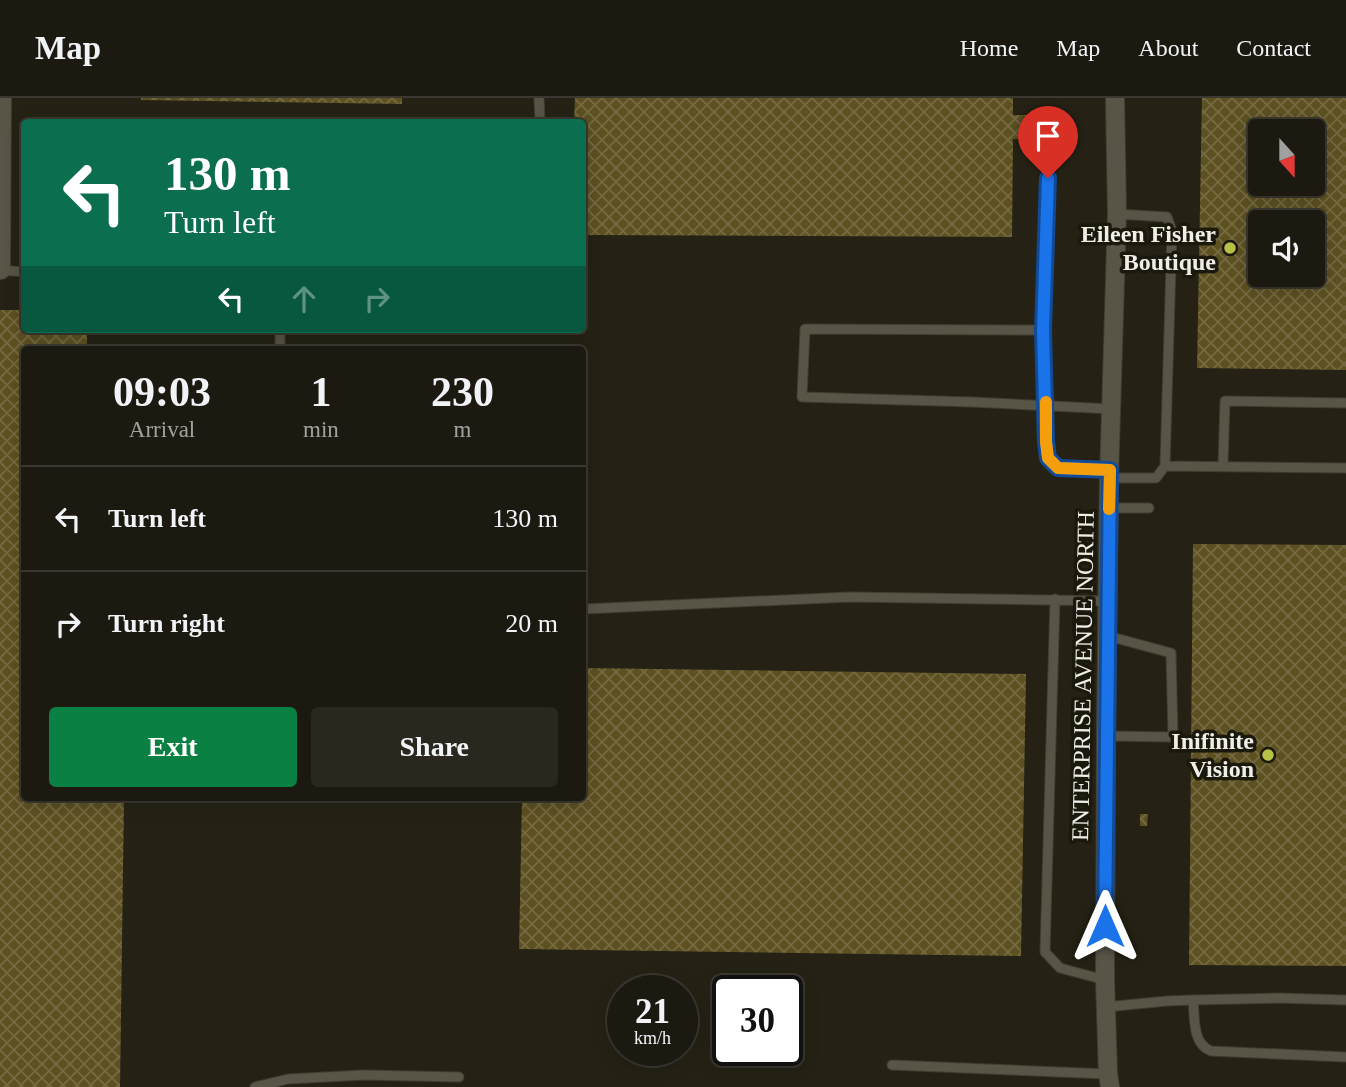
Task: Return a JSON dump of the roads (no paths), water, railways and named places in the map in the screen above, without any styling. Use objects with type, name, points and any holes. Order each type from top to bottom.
[{"type":"street","points":[[1,270],[2,98]]},
{"type":"street","name":"ENTERPRISE AVENUE NORTH","points":[[1109,1081],[1105,980],[1106,736],[1116,214],[1115,98]]},
{"type":"lane","points":[[539,98],[540,119]]},
{"type":"lane","points":[[1048,178],[1043,330],[1048,458],[1058,468],[1156,478],[1165,466],[1172,231],[1167,217],[1116,214]]},
{"type":"lane","points":[[1,270],[21,272]]},
{"type":"lane","points":[[1043,330],[804,329],[802,397],[1112,408]]},
{"type":"lane","points":[[1223,466],[1225,401],[1346,403]]},
{"type":"lane","points":[[1165,466],[1346,468]]},
{"type":"lane","points":[[1109,508],[1149,509]]},
{"type":"lane","points":[[586,609],[850,597],[1108,601]]},
{"type":"lane","points":[[1055,599],[1045,952],[1060,968],[1105,980]]},
{"type":"lane","points":[[1106,736],[1173,737],[1171,653],[1108,636]]},
{"type":"lane","points":[[1106,1007],[1193,1000],[1346,1000]]},
{"type":"lane","points":[[1193,1000],[1198,1039],[1203,1048],[1211,1051],[1346,1057]]},
{"type":"lane","points":[[892,1065],[1109,1081]]},
{"type":"lane","points":[[255,1087],[288,1079],[363,1075],[459,1077]]},
{"type":"place","name":"Eileen Fisher Boutique","points":[[1230,248]]},
{"type":"place","name":"Inifinite Vision","points":[[1268,755]]}]
